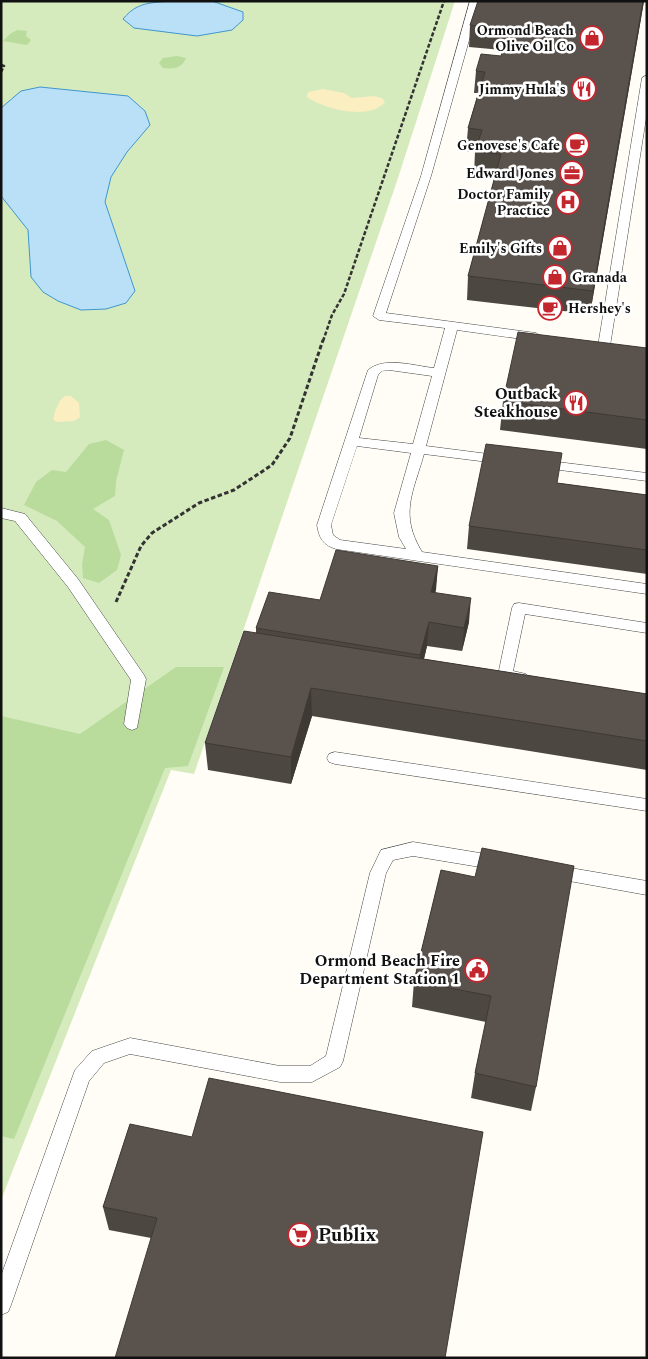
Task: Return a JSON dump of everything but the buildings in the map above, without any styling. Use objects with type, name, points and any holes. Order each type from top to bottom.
[{"type":"lane","points":[[475,1],[426,176],[380,316],[547,338]]},
{"type":"lane","points":[[603,346],[643,122],[647,78]]},
{"type":"lane","points":[[418,556],[406,536],[400,513],[452,326]]},
{"type":"lane","points":[[438,373],[389,366],[378,368],[372,374],[324,525],[326,537],[336,544],[647,589]]},
{"type":"lane","points":[[352,441],[513,461]]},
{"type":"lane","points":[[532,463],[647,476]]},
{"type":"lane","points":[[1,513],[20,517],[73,582],[139,679],[132,724]]},
{"type":"lane","points":[[533,680],[505,675],[519,608],[647,628]]},
{"type":"lane","points":[[335,758],[647,805]]},
{"type":"lane","points":[[1,1305],[81,1076],[98,1057],[130,1046],[280,1074],[312,1074],[334,1061],[378,874],[387,855],[413,849],[510,865]]},
{"type":"lane","points":[[540,870],[647,888]]},
{"type":"path","points":[[104,627],[141,546],[152,533],[199,503],[234,490],[272,465],[290,438],[332,315],[344,294],[444,1]]},
{"type":"path","points":[[1,65],[4,66],[1,72]]},
{"type":"green space","points":[[1,1],[455,1],[397,181],[194,774],[171,770],[1,1200]]},
{"type":"green space","points":[[17,30],[27,31],[26,36],[31,40],[27,45],[3,41]]},
{"type":"green space","points":[[177,56],[186,58],[177,68],[163,68],[159,63],[163,58]]},
{"type":"green space","points":[[106,440],[124,450],[116,481],[115,496],[93,509],[109,520],[121,555],[117,570],[99,583],[83,578],[82,564],[85,547],[57,521],[24,505],[36,482],[52,470],[66,472],[89,444]]},
{"type":"green space","points":[[176,667],[224,667],[188,766],[165,768],[14,1139],[1,1136],[1,716],[80,734]]},
{"type":"sand","points":[[323,89],[344,93],[352,98],[374,96],[382,98],[385,102],[378,108],[358,112],[324,106],[307,97],[308,92]]},
{"type":"sand","points":[[65,396],[71,396],[79,403],[80,417],[74,421],[56,422],[53,419],[56,410],[60,401]]},
{"type":"water","points":[[171,1],[212,1],[243,12],[243,20],[232,30],[197,36],[134,28],[123,19],[133,9],[144,4]]},
{"type":"water","points":[[40,87],[128,96],[145,111],[150,125],[127,152],[111,177],[105,202],[135,291],[126,303],[106,309],[81,310],[58,301],[43,292],[31,277],[28,230],[1,196],[1,108],[21,91]]},
{"type":"place","name":"Ormond Beach Olive Oil Co","points":[[592,38]]},
{"type":"place","name":"Jimmy Hula's","points":[[584,89]]},
{"type":"place","name":"Genovese's Cafe","points":[[577,145]]},
{"type":"place","name":"Edward Jones","points":[[572,173]]},
{"type":"place","name":"Doctor Family Practice","points":[[568,202]]},
{"type":"place","name":"Emily's Gifts","points":[[560,248]]},
{"type":"place","name":"Granada","points":[[555,277]]},
{"type":"place","name":"Hershey's","points":[[550,308]]},
{"type":"place","name":"Outback Steakhouse","points":[[576,403]]},
{"type":"place","name":"Ormond Beach Fire Department Station 1","points":[[477,970]]},
{"type":"place","name":"Publix","points":[[300,1235]]}]
